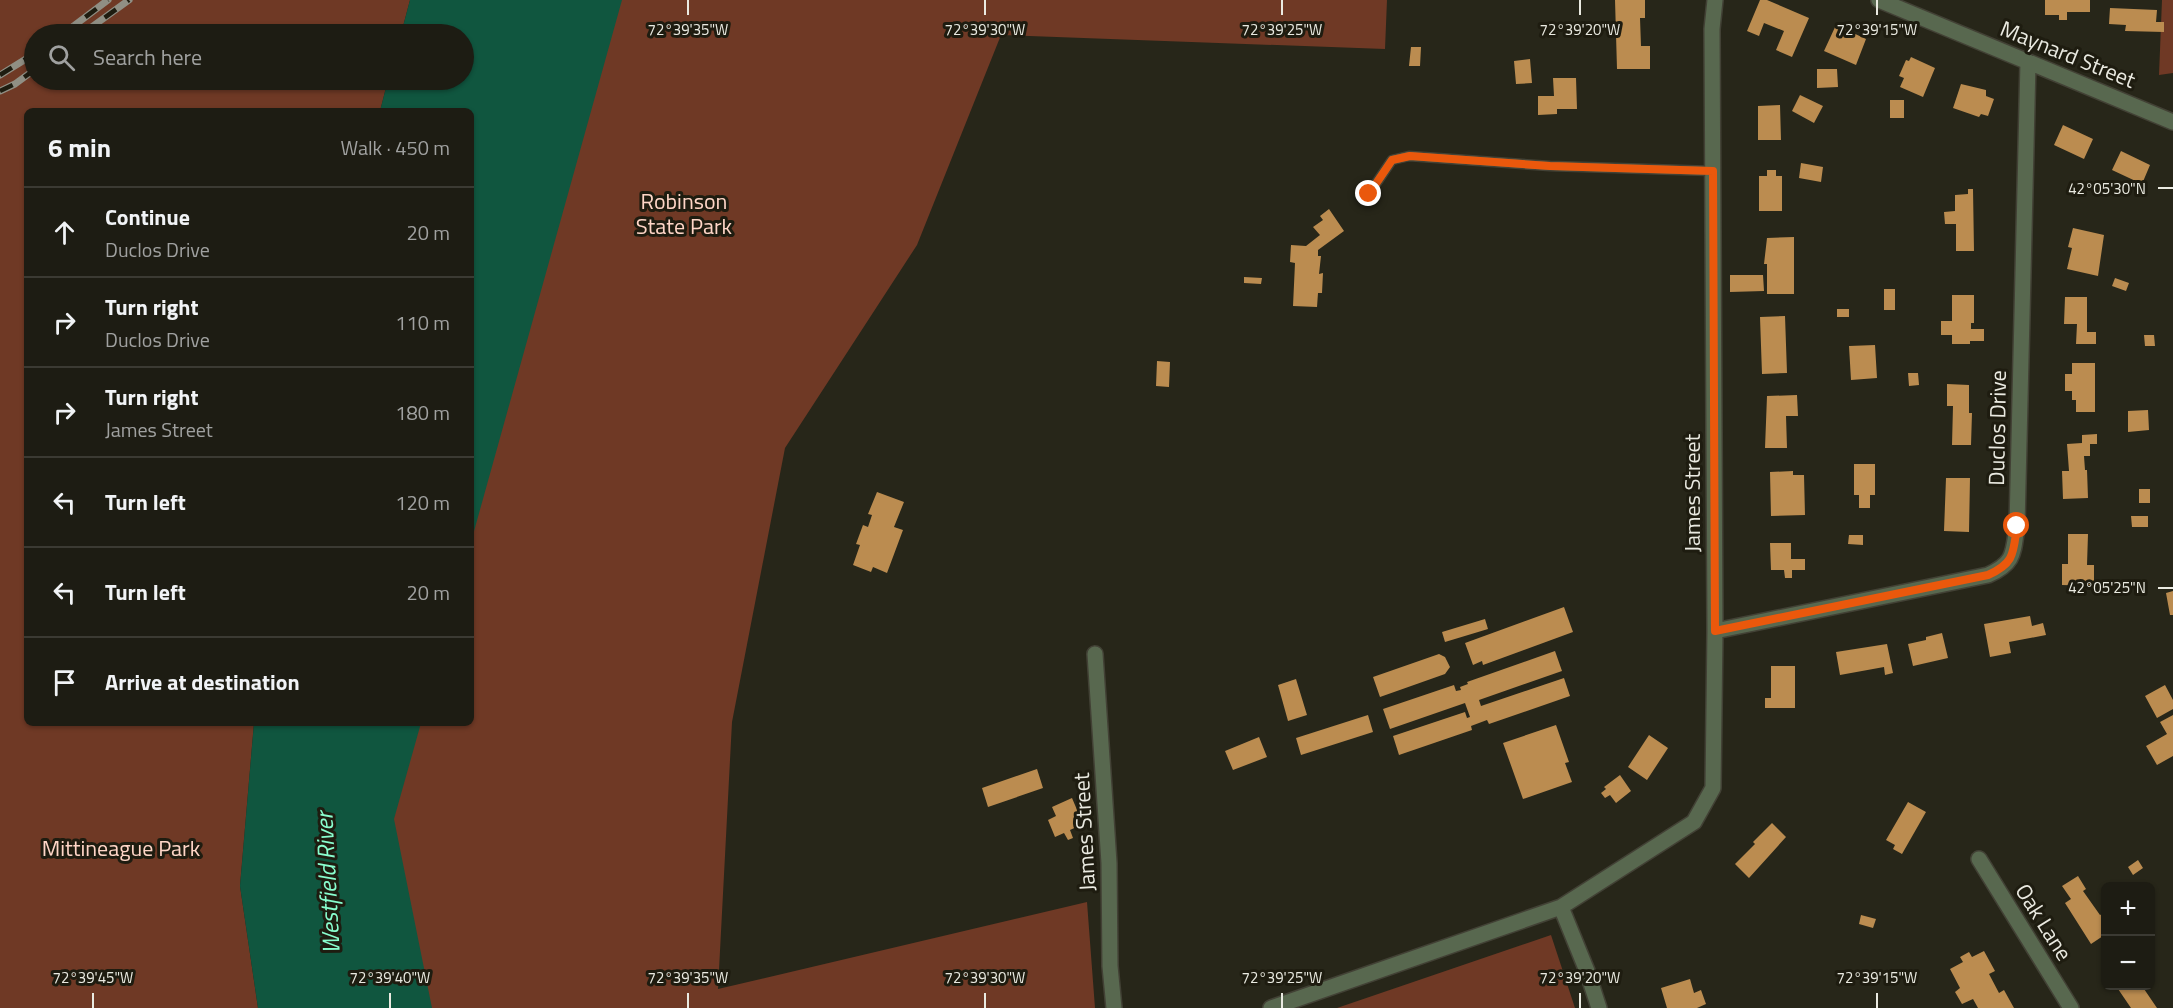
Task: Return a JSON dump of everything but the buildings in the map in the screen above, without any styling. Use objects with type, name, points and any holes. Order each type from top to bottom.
[{"type":"street","name":"James Street","points":[[1271,1008],[1561,907],[1694,822],[1713,788],[1715,631],[1712,30],[1714,0]]},
{"type":"street","name":"Maynard Street","points":[[1879,0],[2173,122]]},
{"type":"street","name":"Duclos Drive","points":[[1715,631],[1988,575],[2005,567],[2013,554],[2017,526],[2028,62]]},
{"type":"street","name":"James Street","points":[[1095,654],[1109,863],[1110,966],[1114,1008]]},
{"type":"street","name":"Oak Lane","points":[[1979,859],[2071,1008]]},
{"type":"street","points":[[1561,907],[1599,1008]]},
{"type":"lane","points":[[1369,194],[1392,160],[1410,156],[1550,166],[1713,171]]},
{"type":"green space","name":"Mittineague Park","points":[[0,0],[410,0],[404,24],[24,24],[24,90],[385,90],[381,108],[24,108],[24,726],[254,726],[240,886],[258,1008],[0,1008]]},
{"type":"green space","name":"Robinson State Park","points":[[498,0],[1387,0],[1385,49],[1001,35],[917,245],[785,448],[732,722],[718,989],[1087,902],[1095,1008],[336,1008],[335,726],[474,726],[474,110]]},
{"type":"green space","points":[[2162,0],[2173,0],[2173,73],[2159,75]]},
{"type":"green space","points":[[1551,935],[1575,1008],[1337,1008]]},
{"type":"water","points":[[410,0],[622,0],[474,531],[474,108],[381,108],[385,90],[474,90],[474,24],[404,24]]},
{"type":"water","name":"Westfield River","points":[[254,726],[420,726],[394,819],[432,1008],[258,1008],[240,886]]},
{"type":"railway","points":[[76,24],[108,0]]},
{"type":"railway","points":[[96,24],[129,0]]},
{"type":"railway","points":[[0,75],[24,60]]},
{"type":"railway","points":[[0,91],[24,77]]},
{"type":"route","points":[[1369,194],[1392,160],[1410,156],[1550,166],[1713,171],[1715,631],[1988,575],[2005,567],[2013,554],[2017,526]]}]
